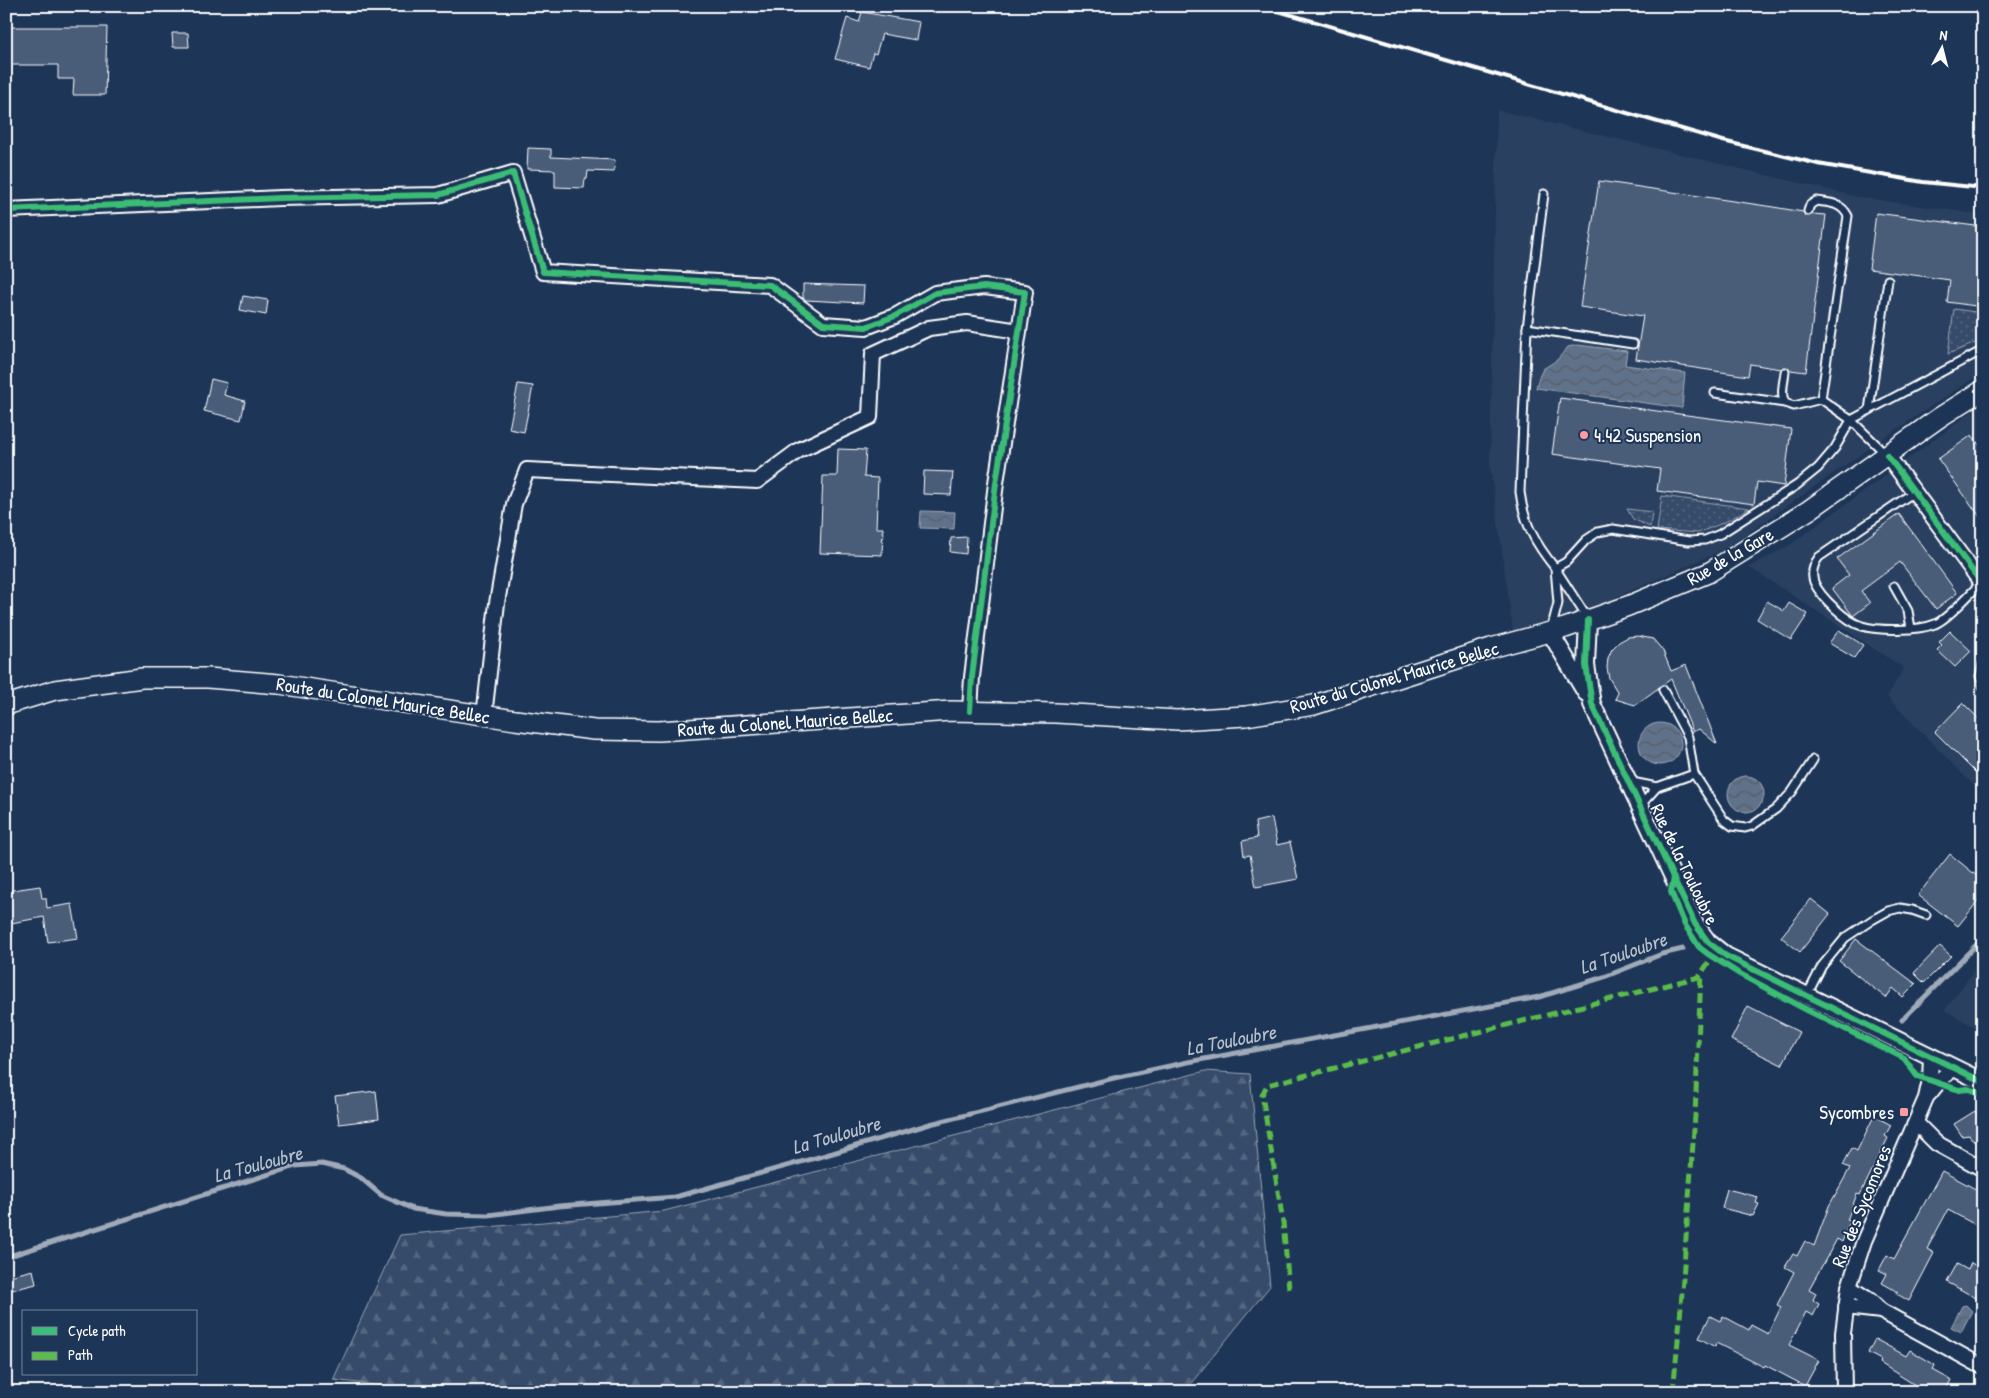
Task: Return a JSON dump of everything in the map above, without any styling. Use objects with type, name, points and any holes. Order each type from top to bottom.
[{"type":"main road","name":"Rue de la Gare","points":[[1554,631],[1628,606],[1708,573],[1809,510],[1940,416],[1983,390]]},
{"type":"main road","name":"Route du Colonel Maurice Bellec","points":[[6,705],[55,690],[142,678],[208,678],[279,684],[484,716],[594,730],[658,731],[951,710],[1056,713],[1177,720],[1246,716],[1314,705],[1491,648],[1554,631]]},
{"type":"street","points":[[6,210],[280,198],[438,195],[513,173],[543,272],[770,285],[824,324],[866,327],[895,316],[935,293],[984,287],[1025,292],[996,483],[972,676],[970,711]]},
{"type":"street","points":[[484,716],[498,603],[513,513],[527,470],[757,482],[799,450],[870,417],[873,354],[929,328],[966,323],[1019,332]]},
{"type":"street","points":[[1887,455],[1982,584]]},
{"type":"street","name":"Rue de la Touloubre","points":[[1588,620],[1586,665],[1592,704],[1695,924],[1708,942],[1726,956],[1983,1082]]},
{"type":"street","points":[[1554,631],[1592,704]]},
{"type":"street","points":[[1926,1098],[1930,1080],[1930,1057]]},
{"type":"street","points":[[1926,1098],[1942,1078],[1954,1068]]},
{"type":"street","name":"Rue des Sycomores","points":[[1844,1392],[1843,1333],[1849,1287],[1864,1241],[1926,1098]]},
{"type":"street","points":[[1916,1123],[1936,1142],[1983,1169]]},
{"type":"street","points":[[1907,1144],[1936,1142]]},
{"type":"street","points":[[1849,1287],[1869,1300],[1881,1311],[1983,1367]]},
{"type":"street","points":[[1846,1308],[1881,1311]]},
{"type":"lane","points":[[1544,194],[1527,328],[1520,492],[1522,511],[1530,532],[1540,550],[1555,568],[1588,620]]},
{"type":"lane","points":[[1808,211],[1810,205],[1816,201],[1840,205],[1848,216],[1821,399]]},
{"type":"lane","points":[[1869,410],[1888,280]]},
{"type":"lane","points":[[1527,328],[1633,344]]},
{"type":"lane","points":[[1555,568],[1566,562],[1586,540],[1598,532],[1613,529],[1689,541],[1705,540],[1720,534],[1797,485],[1818,468],[1835,448],[1851,420],[1983,350]]},
{"type":"lane","points":[[1785,372],[1782,398],[1786,403]]},
{"type":"lane","points":[[1715,393],[1786,403],[1794,406],[1821,399],[1851,420],[1887,455]]},
{"type":"lane","points":[[1914,492],[1819,557],[1814,563],[1813,571],[1817,587],[1842,615],[1852,622],[1862,626],[1878,628],[1911,628],[1936,624],[1982,584]]},
{"type":"lane","points":[[1554,631],[1558,603],[1555,568]]},
{"type":"lane","points":[[1894,586],[1908,611],[1911,628]]},
{"type":"lane","points":[[1983,664],[1980,676],[1983,686]]},
{"type":"lane","points":[[1663,690],[1688,737],[1694,774],[1724,820],[1732,826],[1745,828],[1752,826],[1776,809],[1792,792],[1813,760]]},
{"type":"lane","points":[[1628,781],[1657,787],[1694,774]]},
{"type":"lane","points":[[1640,806],[1657,787]]},
{"type":"lane","points":[[1806,996],[1822,966],[1845,938],[1852,933],[1888,911],[1900,908],[1926,915]]},
{"type":"shaded area","points":[[1497,110],[1858,197],[1983,215],[1983,372],[1891,433],[1727,548],[1590,609],[1513,631],[1490,464]]},
{"type":"shaded area","points":[[1983,404],[1983,795],[1887,697],[1904,668],[1749,567],[1790,545]]},
{"type":"shaded area","points":[[1983,958],[1983,1032],[1945,1010]]},
{"type":"green space","points":[[1954,309],[1983,313],[1983,340],[1948,354]]},
{"type":"green space","points":[[1662,496],[1749,508],[1725,522],[1698,533],[1657,530]]},
{"type":"green space","points":[[1627,509],[1652,512],[1650,527],[1633,519]]},
{"type":"green space","points":[[1205,1071],[1250,1074],[1270,1286],[1184,1392],[432,1392],[333,1380],[400,1235],[664,1211]]},
{"type":"water","points":[[1577,345],[1627,351],[1625,365],[1685,373],[1682,408],[1536,388],[1543,369],[1557,360],[1568,347]]},
{"type":"water","points":[[921,511],[955,512],[954,529],[920,528]]},
{"type":"water","points":[[1664,723],[1672,726],[1678,732],[1681,744],[1678,756],[1672,762],[1656,765],[1648,762],[1642,756],[1639,740],[1642,732],[1648,726]]},
{"type":"water","points":[[1746,776],[1753,777],[1759,781],[1763,787],[1763,801],[1759,807],[1753,811],[1746,812],[1739,811],[1733,807],[1729,801],[1728,794],[1729,787],[1733,781],[1739,777]]},
{"type":"water","points":[[1966,1305],[1972,1311],[1961,1332],[1951,1327],[1962,1306]]},
{"type":"building","points":[[862,12],[919,22],[916,40],[882,34],[876,54],[873,53],[869,67],[835,59],[847,18],[859,22]]},
{"type":"building","points":[[6,27],[107,27],[105,95],[73,95],[74,79],[58,79],[58,65],[8,65]]},
{"type":"building","points":[[172,33],[188,33],[189,47],[173,47]]},
{"type":"building","points":[[528,148],[551,149],[551,157],[615,160],[614,172],[588,171],[584,188],[555,187],[555,170],[527,169]]},
{"type":"building","points":[[1599,181],[1803,212],[1807,216],[1812,214],[1826,215],[1806,372],[1790,370],[1786,367],[1781,369],[1750,364],[1748,376],[1636,359],[1643,316],[1580,307]]},
{"type":"building","points":[[1876,213],[1983,227],[1983,307],[1947,302],[1950,280],[1869,269]]},
{"type":"building","points":[[803,284],[864,286],[863,303],[806,300],[803,298]]},
{"type":"building","points":[[243,296],[268,300],[266,315],[240,310]]},
{"type":"building","points":[[211,379],[227,383],[224,395],[245,401],[241,420],[204,411]]},
{"type":"building","points":[[518,384],[533,386],[524,432],[509,429]]},
{"type":"building","points":[[1560,398],[1791,429],[1784,486],[1757,482],[1754,504],[1657,491],[1660,469],[1552,454]]},
{"type":"building","points":[[1972,435],[1983,450],[1983,521],[1938,459]]},
{"type":"building","points":[[838,449],[866,450],[864,477],[878,478],[876,528],[883,528],[882,555],[820,553],[823,476],[837,476]]},
{"type":"building","points":[[924,471],[953,472],[951,495],[923,494]]},
{"type":"building","points":[[1899,514],[1957,593],[1936,609],[1900,562],[1861,591],[1870,603],[1853,616],[1832,588],[1849,575],[1837,559]]},
{"type":"building","points":[[967,537],[966,554],[950,552],[951,538]]},
{"type":"building","points":[[1767,601],[1784,611],[1789,603],[1808,614],[1791,640],[1757,619]]},
{"type":"building","points":[[1839,630],[1863,645],[1854,658],[1829,643]]},
{"type":"building","points":[[1950,631],[1971,651],[1955,667],[1937,650],[1942,645],[1939,642]]},
{"type":"building","points":[[1638,636],[1653,639],[1663,651],[1671,671],[1686,665],[1717,744],[1699,729],[1693,732],[1671,679],[1635,705],[1615,699],[1618,693],[1609,678],[1608,658],[1612,649],[1619,642],[1628,637]]},
{"type":"building","points":[[1963,703],[1983,723],[1983,780],[1935,732]]},
{"type":"building","points":[[1272,818],[1277,845],[1290,842],[1298,879],[1256,887],[1250,855],[1244,856],[1242,841],[1257,838],[1255,822]]},
{"type":"building","points":[[1950,854],[1983,881],[1983,895],[1958,926],[1918,895]]},
{"type":"building","points":[[40,886],[42,898],[46,898],[47,908],[72,904],[78,938],[48,942],[44,917],[6,924],[6,891]]},
{"type":"building","points":[[1811,899],[1830,914],[1800,952],[1781,937]]},
{"type":"building","points":[[1856,939],[1916,984],[1903,997],[1893,988],[1886,998],[1839,961]]},
{"type":"building","points":[[1940,946],[1951,956],[1924,983],[1914,973]]},
{"type":"building","points":[[1748,1006],[1799,1032],[1782,1065],[1731,1040]]},
{"type":"building","points":[[376,1091],[379,1119],[339,1124],[335,1096]]},
{"type":"building","points":[[1975,1111],[1983,1123],[1983,1145],[1969,1135],[1962,1136],[1954,1124]]},
{"type":"building","points":[[1874,1116],[1891,1125],[1885,1136],[1888,1138],[1860,1195],[1857,1194],[1847,1220],[1850,1221],[1842,1242],[1837,1239],[1809,1289],[1816,1293],[1813,1300],[1819,1304],[1813,1316],[1806,1312],[1789,1345],[1819,1360],[1805,1386],[1765,1365],[1764,1367],[1716,1343],[1715,1347],[1699,1338],[1710,1316],[1720,1321],[1723,1316],[1749,1330],[1751,1325],[1768,1334],[1781,1307],[1777,1305],[1794,1272],[1785,1267],[1793,1254],[1797,1256],[1805,1241],[1814,1246],[1829,1206],[1850,1168],[1843,1165],[1852,1148],[1857,1151]]},
{"type":"building","points":[[1942,1171],[1983,1193],[1983,1229],[1948,1210],[1927,1249],[1934,1253],[1909,1301],[1882,1283],[1887,1274],[1879,1270],[1887,1255],[1894,1259]]},
{"type":"building","points":[[1727,1189],[1758,1197],[1756,1203],[1759,1204],[1753,1216],[1722,1208]]},
{"type":"building","points":[[1971,1263],[1983,1269],[1983,1302],[1947,1282],[1957,1264],[1968,1270]]},
{"type":"building","points":[[33,1270],[36,1284],[8,1291],[6,1277]]},
{"type":"building","points":[[1875,1339],[1906,1356],[1910,1350],[1935,1365],[1933,1370],[1951,1380],[1945,1392],[1926,1392],[1880,1363],[1881,1360],[1868,1353]]},
{"type":"waterway","name":"La Touloubre","points":[[1902,1020],[1983,938]]},
{"type":"waterway","name":"La Touloubre","points":[[6,1257],[295,1166],[322,1164],[344,1169],[361,1178],[381,1195],[413,1209],[446,1214],[488,1215],[559,1206],[675,1197],[930,1124],[1114,1078],[1188,1062],[1539,997],[1604,977],[1662,954],[1683,949]]},
{"type":"railway","points":[[1261,6],[1723,141],[1818,164],[1923,182],[1983,188]]},
{"type":"marked path","points":[[1289,1289],[1283,1222],[1262,1095],[1267,1085],[1699,977],[1712,957]]},
{"type":"marked path","points":[[1673,1392],[1695,1116],[1701,973]]},
{"type":"cycle path","points":[[6,210],[280,198],[438,195],[513,173],[543,272],[770,285],[823,324],[866,327],[895,316],[935,293],[984,287],[1025,292],[996,483],[972,677],[970,711]]},
{"type":"cycle path","points":[[1887,455],[1983,585]]},
{"type":"cycle path","points":[[1588,620],[1586,665],[1592,704],[1695,924],[1708,942],[1726,956],[1983,1082]]},
{"type":"cycle path","points":[[1674,879],[1671,892],[1685,925],[1699,947],[1708,954],[1738,973],[1807,1010],[1904,1058],[1917,1076],[1959,1090],[1968,1089],[1983,1094]]},
{"type":"place","name":"4.42 Suspension","points":[[1584,435]]},
{"type":"place","name":"Sycombres","points":[[1904,1112]]}]
